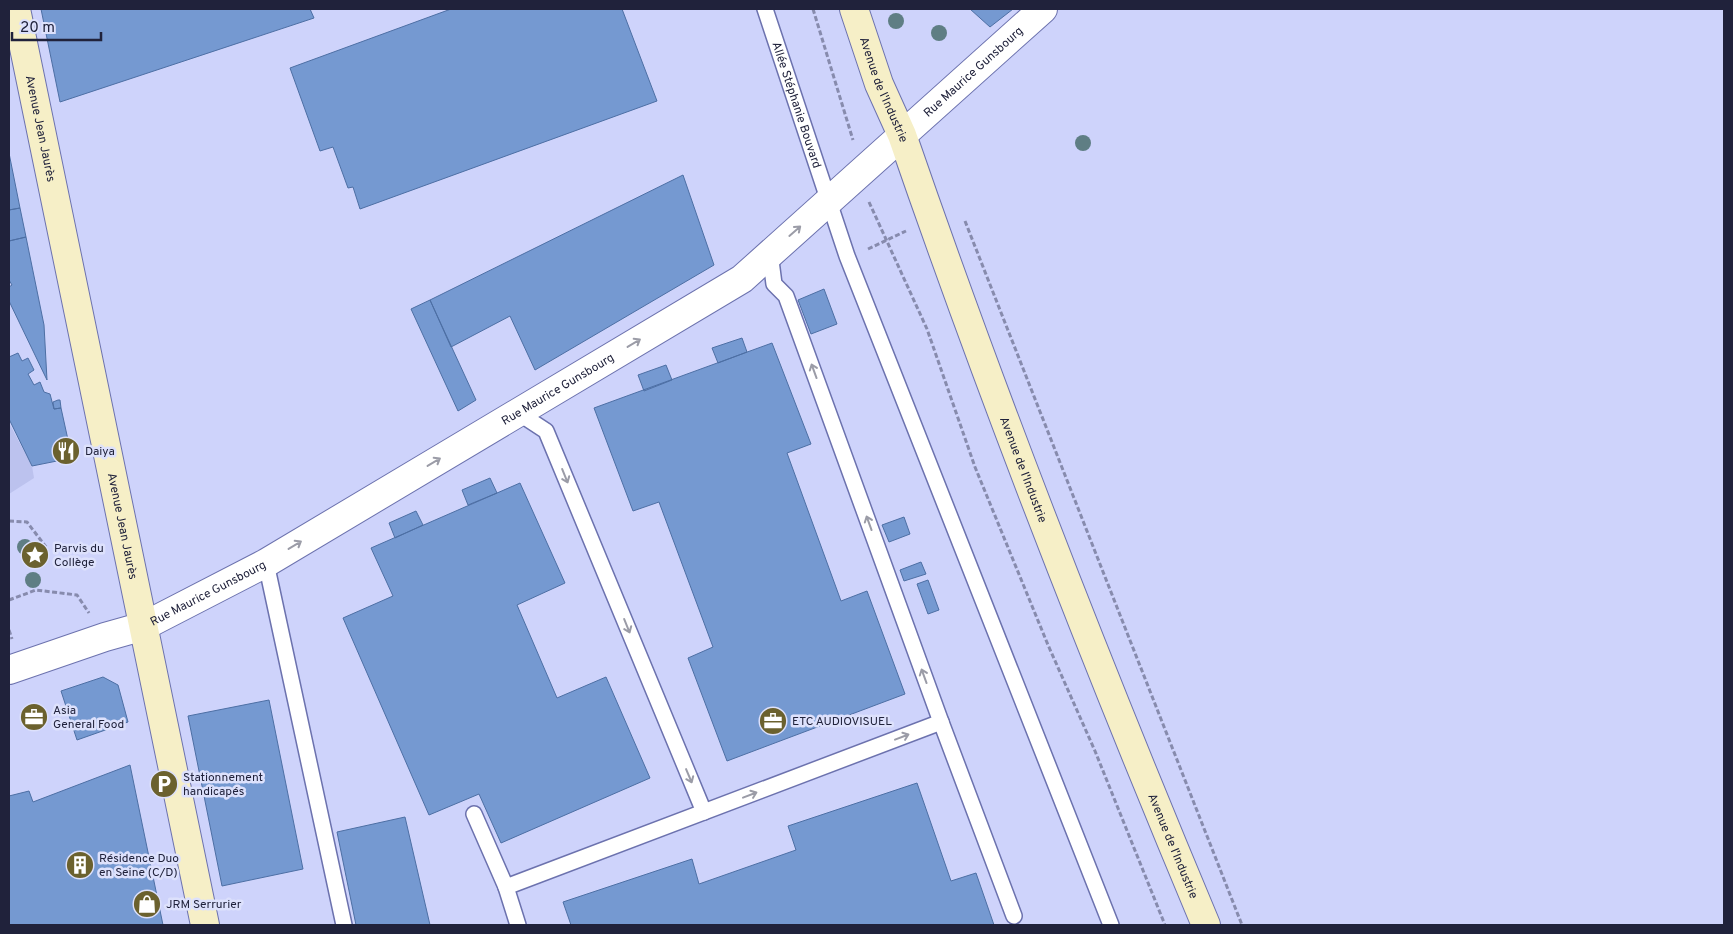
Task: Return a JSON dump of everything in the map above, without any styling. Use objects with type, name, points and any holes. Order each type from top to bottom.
[{"type":"main road","name":"Avenue Jean Jaurès","points":[[16,9],[205,925]]},
{"type":"main road","name":"Avenue de l'Industrie","points":[[854,9],[879,84],[902,135],[1016,455],[1137,760],[1206,925]]},
{"type":"street","name":"Rue Maurice Gunsbourg","points":[[9,670],[104,637],[144,626],[266,563],[742,279],[1043,9]]},
{"type":"lane","name":"Allée Stéphanie Bouvard","points":[[765,9],[829,201]]},
{"type":"lane","points":[[829,201],[847,256],[1110,925]]},
{"type":"lane","points":[[770,253],[774,284],[786,296],[941,722],[1014,916]]},
{"type":"lane","points":[[517,412],[546,431],[704,812]]},
{"type":"lane","points":[[266,563],[344,925]]},
{"type":"lane","points":[[506,887],[941,722]]},
{"type":"lane","points":[[474,814],[506,887],[518,925]]},
{"type":"path","points":[[813,9],[863,170],[869,201],[927,329],[975,467],[1048,645],[1099,760],[1165,925]]},
{"type":"path","points":[[9,520],[28,522],[46,547]]},
{"type":"path","points":[[9,600],[36,590],[77,595],[104,637]]},
{"type":"path","points":[[1226,888],[1242,925]]},
{"type":"shaded area","points":[[9,423],[32,466],[34,478],[9,494]]},
{"type":"building","points":[[41,9],[310,9],[314,18],[60,102]]},
{"type":"building","points":[[451,9],[622,9],[657,101],[360,209],[353,187],[348,188],[333,147],[320,151],[290,68]]},
{"type":"building","points":[[970,9],[1013,9],[990,27]]},
{"type":"building","points":[[9,153],[20,208],[9,210]]},
{"type":"building","points":[[683,175],[714,265],[535,370],[510,316],[451,347],[430,300]]},
{"type":"building","points":[[20,208],[26,237],[9,241],[9,210]]},
{"type":"building","points":[[26,237],[44,325],[47,380],[9,301],[9,287],[12,285],[9,280],[9,241]]},
{"type":"building","points":[[824,289],[837,324],[811,334],[798,300]]},
{"type":"building","points":[[430,300],[476,400],[458,411],[411,309]]},
{"type":"building","points":[[742,338],[747,352],[718,363],[712,348]]},
{"type":"building","points":[[772,343],[811,444],[787,453],[841,601],[867,591],[905,694],[727,761],[688,658],[713,647],[659,502],[633,511],[594,408]]},
{"type":"building","points":[[18,353],[22,361],[28,358],[34,370],[28,374],[34,385],[40,382],[44,392],[50,394],[54,409],[61,408],[72,458],[32,466],[9,419],[9,357]]},
{"type":"building","points":[[666,365],[672,380],[644,391],[638,375]]},
{"type":"building","points":[[60,400],[61,408],[54,409],[53,402]]},
{"type":"building","points":[[490,478],[497,493],[468,505],[462,490]]},
{"type":"building","points":[[520,483],[565,583],[517,605],[557,698],[606,677],[650,778],[501,843],[479,794],[429,815],[343,618],[393,596],[371,548]]},
{"type":"building","points":[[416,511],[423,525],[395,538],[389,523]]},
{"type":"building","points":[[904,517],[910,534],[889,542],[882,525]]},
{"type":"building","points":[[921,562],[926,574],[904,581],[900,570]]},
{"type":"building","points":[[928,580],[939,610],[928,614],[917,584]]},
{"type":"building","points":[[103,677],[118,685],[128,722],[77,740],[61,691]]},
{"type":"building","points":[[269,700],[303,869],[222,886],[188,716]]},
{"type":"building","name":"Résidence Duo en Seine (C/D)","points":[[130,765],[163,925],[9,925],[9,796],[29,791],[33,802]]},
{"type":"building","points":[[917,783],[951,881],[976,873],[994,925],[571,925],[563,902],[692,859],[699,884],[796,850],[788,826]]},
{"type":"building","points":[[405,817],[430,925],[356,925],[337,832]]},
{"type":"place","name":"Daiya","points":[[66,451]]},
{"type":"place","name":"Parvis du Collège","points":[[35,555]]},
{"type":"place","name":"Asia General Food","points":[[34,717]]},
{"type":"place","name":"ETC AUDIOVISUEL","points":[[773,721]]},
{"type":"place","name":"Stationnement handicapés","points":[[164,784]]},
{"type":"place","name":"Résidence Duo en Seine (C/D)","points":[[80,865]]},
{"type":"place","name":"JRM Serrurier","points":[[147,904]]}]
